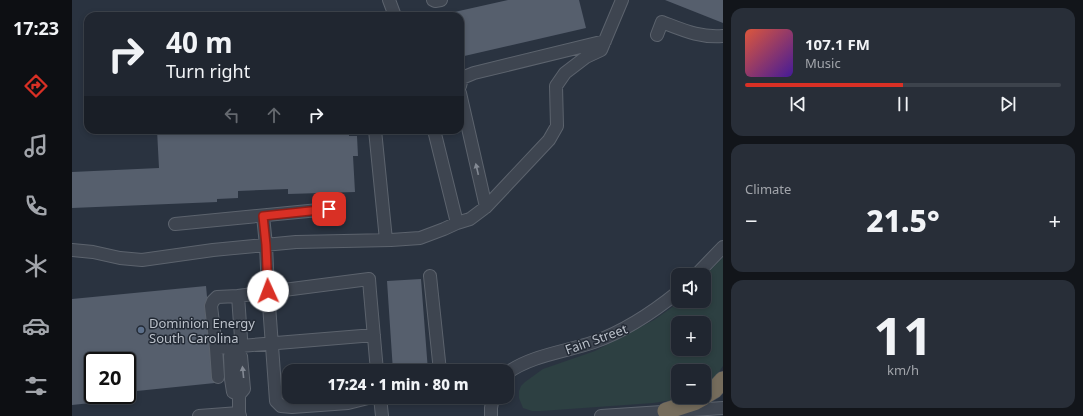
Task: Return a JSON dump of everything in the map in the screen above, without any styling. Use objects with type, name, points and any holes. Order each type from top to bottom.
[{"type":"highway","points":[[711,392],[723,380]]},
{"type":"highway","points":[[666,411],[688,404]]},
{"type":"street","points":[[389,0],[394,12]]},
{"type":"street","points":[[433,0],[441,0]]},
{"type":"street","points":[[72,250],[142,260],[214,250],[296,242],[420,238],[444,229],[456,222],[470,219],[486,207],[549,140],[557,126],[556,86],[565,73],[586,56],[601,50],[622,0]]},
{"type":"street","points":[[657,35],[662,22],[687,32],[711,37],[723,36]]},
{"type":"street","points":[[464,77],[474,73],[605,41]]},
{"type":"street","points":[[464,111],[486,207]]},
{"type":"street","points":[[374,134],[386,240]]},
{"type":"street","points":[[435,134],[456,222]]},
{"type":"street","points":[[175,224],[329,209]]},
{"type":"street","points":[[263,216],[276,401],[281,406],[292,407],[334,404]]},
{"type":"street","points":[[703,268],[723,247]]},
{"type":"street","points":[[430,276],[439,364]]},
{"type":"street","points":[[218,377],[211,306],[217,297],[238,296],[369,279],[376,364]]},
{"type":"street","points":[[234,349],[241,338],[238,296]]},
{"type":"street","name":"Fain Street","points":[[514,368],[527,361],[594,342],[617,333],[636,323],[671,298]]},
{"type":"street","points":[[216,348],[234,349],[272,343],[374,335]]},
{"type":"street","points":[[199,416],[240,414],[239,395],[244,389],[244,378],[241,356],[234,349]]},
{"type":"street","points":[[381,404],[382,416]]},
{"type":"street","points":[[491,404],[491,416]]},
{"type":"street","points":[[602,416],[723,408]]},
{"type":"shaded area","points":[[723,257],[723,366],[711,381],[711,364],[671,364],[671,400],[541,411],[532,411],[523,408],[519,398],[521,386],[543,369],[595,351],[654,320],[671,308],[711,308],[711,270]]},
{"type":"building","points":[[508,0],[579,0],[586,28],[464,56],[464,12],[454,12]]},
{"type":"building","points":[[665,0],[723,0],[723,23]]},
{"type":"building","points":[[157,134],[349,134],[349,136],[357,136],[358,156],[353,156],[355,192],[288,194],[288,189],[238,191],[238,198],[217,199],[217,202],[72,208],[72,172],[159,168]]},
{"type":"building","points":[[421,279],[427,364],[393,364],[387,281]]},
{"type":"building","name":"Dominion Energy South Carolina","points":[[206,286],[215,383],[136,391],[136,352],[84,352],[84,404],[72,405],[72,299]]},
{"type":"place","name":"Dominion Energy South Carolina","points":[[141,330]]},
{"type":"route","points":[[268,291],[263,216],[329,209]]}]
